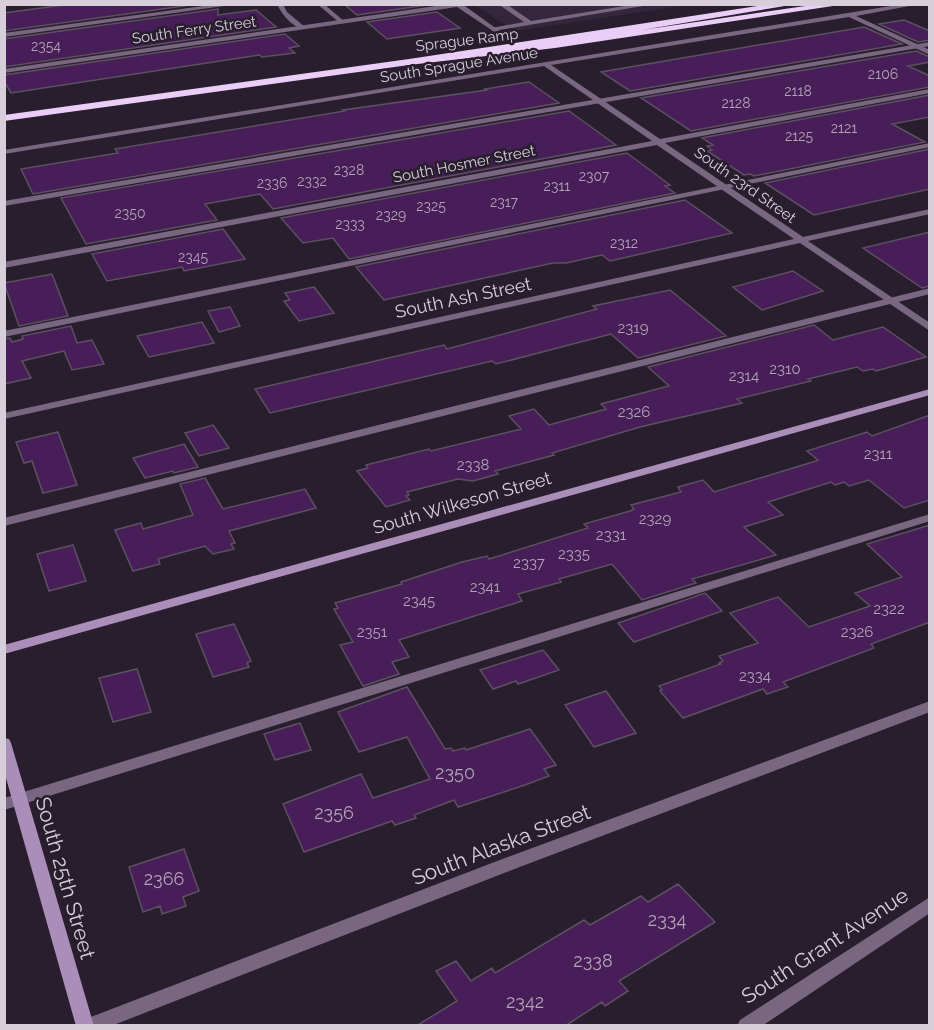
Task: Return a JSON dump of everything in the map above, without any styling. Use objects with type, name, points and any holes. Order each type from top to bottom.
[{"type":"highway","name":"Sprague Ramp","points":[[409,62],[793,4]]},
{"type":"highway","name":"Sprague Ramp","points":[[409,62],[555,45],[842,4]]},
{"type":"highway","points":[[4,118],[409,62]]},
{"type":"street","points":[[4,35],[235,4]]},
{"type":"street","points":[[280,4],[284,13],[303,28]]},
{"type":"street","points":[[320,4],[342,22]]},
{"type":"street","points":[[501,4],[530,23]]},
{"type":"street","points":[[493,28],[652,4]]},
{"type":"street","name":"South Sprague Avenue","points":[[4,152],[917,4]]},
{"type":"street","points":[[458,5],[501,34]]},
{"type":"street","name":"South Ferry Street","points":[[4,71],[458,5]]},
{"type":"street","points":[[850,15],[930,53]]},
{"type":"street","points":[[4,204],[930,44]]},
{"type":"street","name":"South 23rd Street","points":[[544,64],[930,328]]},
{"type":"street","name":"South Hosmer Street","points":[[4,265],[930,91]]},
{"type":"street","points":[[4,334],[930,145]]},
{"type":"street","name":"South Ash Street","points":[[4,417],[930,211]]},
{"type":"street","points":[[4,522],[930,291]]},
{"type":"street","name":"South Wilkeson Street","points":[[4,650],[930,392]]},
{"type":"street","points":[[12,802],[930,517]]},
{"type":"street","name":"South Alaska Street","points":[[89,1026],[522,859],[930,706]]},
{"type":"street","name":"South 25th Street","points":[[4,743],[12,802],[85,1026]]},
{"type":"street","name":"South Grant Avenue","points":[[746,1026],[930,904]]},
{"type":"shaded area","points":[[475,5],[688,5],[515,31]]},
{"type":"building","points":[[71,4],[198,4],[4,31],[4,13]]},
{"type":"building","points":[[344,4],[427,4],[427,5],[357,15]]},
{"type":"building","points":[[218,9],[218,15],[256,10],[276,27],[4,67],[4,39]]},
{"type":"building","points":[[437,12],[460,28],[387,39],[367,22]]},
{"type":"building","points":[[904,20],[930,31],[930,40],[918,42],[879,24]]},
{"type":"building","points":[[864,27],[902,44],[630,91],[601,72]]},
{"type":"building","points":[[285,34],[299,46],[289,48],[295,53],[262,57],[259,55],[11,93],[4,81],[4,75]]},
{"type":"building","points":[[916,51],[930,57],[930,62],[908,66],[930,76],[930,87],[691,131],[641,98]]},
{"type":"building","points":[[529,82],[559,103],[33,194],[21,169],[118,153],[115,149],[345,111],[343,110]]},
{"type":"building","points":[[930,95],[930,117],[892,124],[925,142],[754,176],[744,175],[707,151],[712,150],[707,146],[713,145],[702,138]]},
{"type":"building","points":[[569,111],[616,145],[273,209],[260,194],[205,204],[217,220],[86,244],[61,198]]},
{"type":"building","points":[[930,149],[930,189],[814,215],[765,183]]},
{"type":"building","points":[[627,153],[670,185],[665,186],[675,193],[349,259],[333,238],[303,243],[281,218]]},
{"type":"building","points":[[685,200],[732,233],[610,261],[602,255],[566,263],[553,263],[384,300],[356,267]]},
{"type":"building","points":[[223,229],[245,259],[184,271],[182,267],[107,281],[92,254]]},
{"type":"building","points":[[930,232],[930,286],[922,288],[863,248]]},
{"type":"building","points":[[793,271],[823,291],[762,310],[733,287]]},
{"type":"building","points":[[52,274],[68,316],[19,326],[4,283]]},
{"type":"building","points":[[314,287],[334,313],[299,321],[284,301],[290,300],[285,293]]},
{"type":"building","points":[[670,290],[726,336],[638,358],[611,334],[496,364],[492,361],[270,413],[255,389],[444,345],[447,349],[597,309],[593,306]]},
{"type":"building","points":[[230,307],[240,326],[219,332],[208,311]]},
{"type":"building","points":[[202,322],[214,343],[149,357],[137,336]]},
{"type":"building","points":[[814,325],[833,340],[883,327],[926,357],[876,371],[873,369],[863,371],[857,367],[808,379],[811,381],[737,399],[742,403],[640,427],[552,453],[554,455],[495,471],[498,474],[473,481],[458,479],[407,492],[409,495],[406,496],[410,500],[386,507],[357,471],[368,468],[366,465],[521,429],[509,416],[534,409],[549,425],[606,409],[601,404],[669,386],[648,367]]},
{"type":"building","points":[[71,326],[77,343],[92,340],[104,364],[72,370],[64,351],[22,361],[31,378],[4,384],[4,339],[10,338],[12,342],[23,339],[22,336]]},
{"type":"building","points":[[930,415],[930,500],[904,508],[869,480],[849,486],[844,482],[835,485],[831,482],[768,502],[783,515],[744,527],[776,555],[692,579],[696,583],[642,600],[612,564],[559,579],[561,582],[518,594],[522,601],[399,640],[409,657],[392,662],[399,674],[363,686],[340,645],[353,642],[334,609],[338,608],[335,603],[402,584],[401,582],[462,562],[487,556],[489,559],[588,528],[584,524],[630,511],[634,509],[631,505],[681,492],[678,487],[703,480],[714,492],[816,461],[818,460],[807,451],[867,432],[872,436]]},
{"type":"building","points":[[213,425],[229,448],[199,456],[185,433]]},
{"type":"building","points":[[58,432],[77,485],[43,493],[32,461],[24,463],[16,442]]},
{"type":"building","points":[[184,444],[198,467],[145,478],[133,458]]},
{"type":"building","points":[[205,478],[223,509],[305,489],[316,508],[229,531],[235,543],[231,544],[234,549],[213,554],[205,546],[158,559],[160,564],[133,571],[115,530],[141,523],[143,529],[193,515],[180,484]]},
{"type":"building","points":[[930,525],[930,622],[871,644],[874,648],[783,682],[788,687],[767,694],[763,689],[683,718],[660,691],[662,690],[659,686],[721,664],[719,663],[723,661],[719,656],[758,643],[730,613],[778,597],[809,627],[870,606],[855,593],[902,577],[867,544]]},
{"type":"building","points":[[73,545],[86,581],[49,591],[37,554]]},
{"type":"building","points":[[705,593],[722,611],[634,642],[618,623]]},
{"type":"building","points":[[234,624],[251,661],[247,663],[249,667],[213,677],[196,634]]},
{"type":"building","points":[[543,650],[559,670],[518,684],[516,681],[493,689],[480,670]]},
{"type":"building","points":[[137,669],[151,712],[113,722],[99,678]]},
{"type":"building","points":[[407,687],[445,749],[451,748],[453,751],[465,748],[466,750],[530,729],[556,765],[544,769],[549,776],[525,785],[458,807],[454,800],[414,815],[416,818],[395,825],[392,821],[304,852],[283,804],[361,774],[373,798],[430,779],[407,737],[359,752],[338,712]]},
{"type":"building","points":[[606,691],[636,733],[594,747],[565,705]]},
{"type":"building","points":[[300,723],[311,750],[275,760],[264,734]]},
{"type":"building","points":[[184,849],[199,891],[183,897],[186,906],[162,914],[160,906],[143,912],[129,867]]},
{"type":"building","points":[[678,884],[715,922],[619,981],[628,991],[605,1006],[602,1002],[565,1026],[416,1026],[457,1001],[436,971],[456,961],[471,981],[492,968],[495,973],[584,920],[590,925],[641,896],[648,902]]}]
